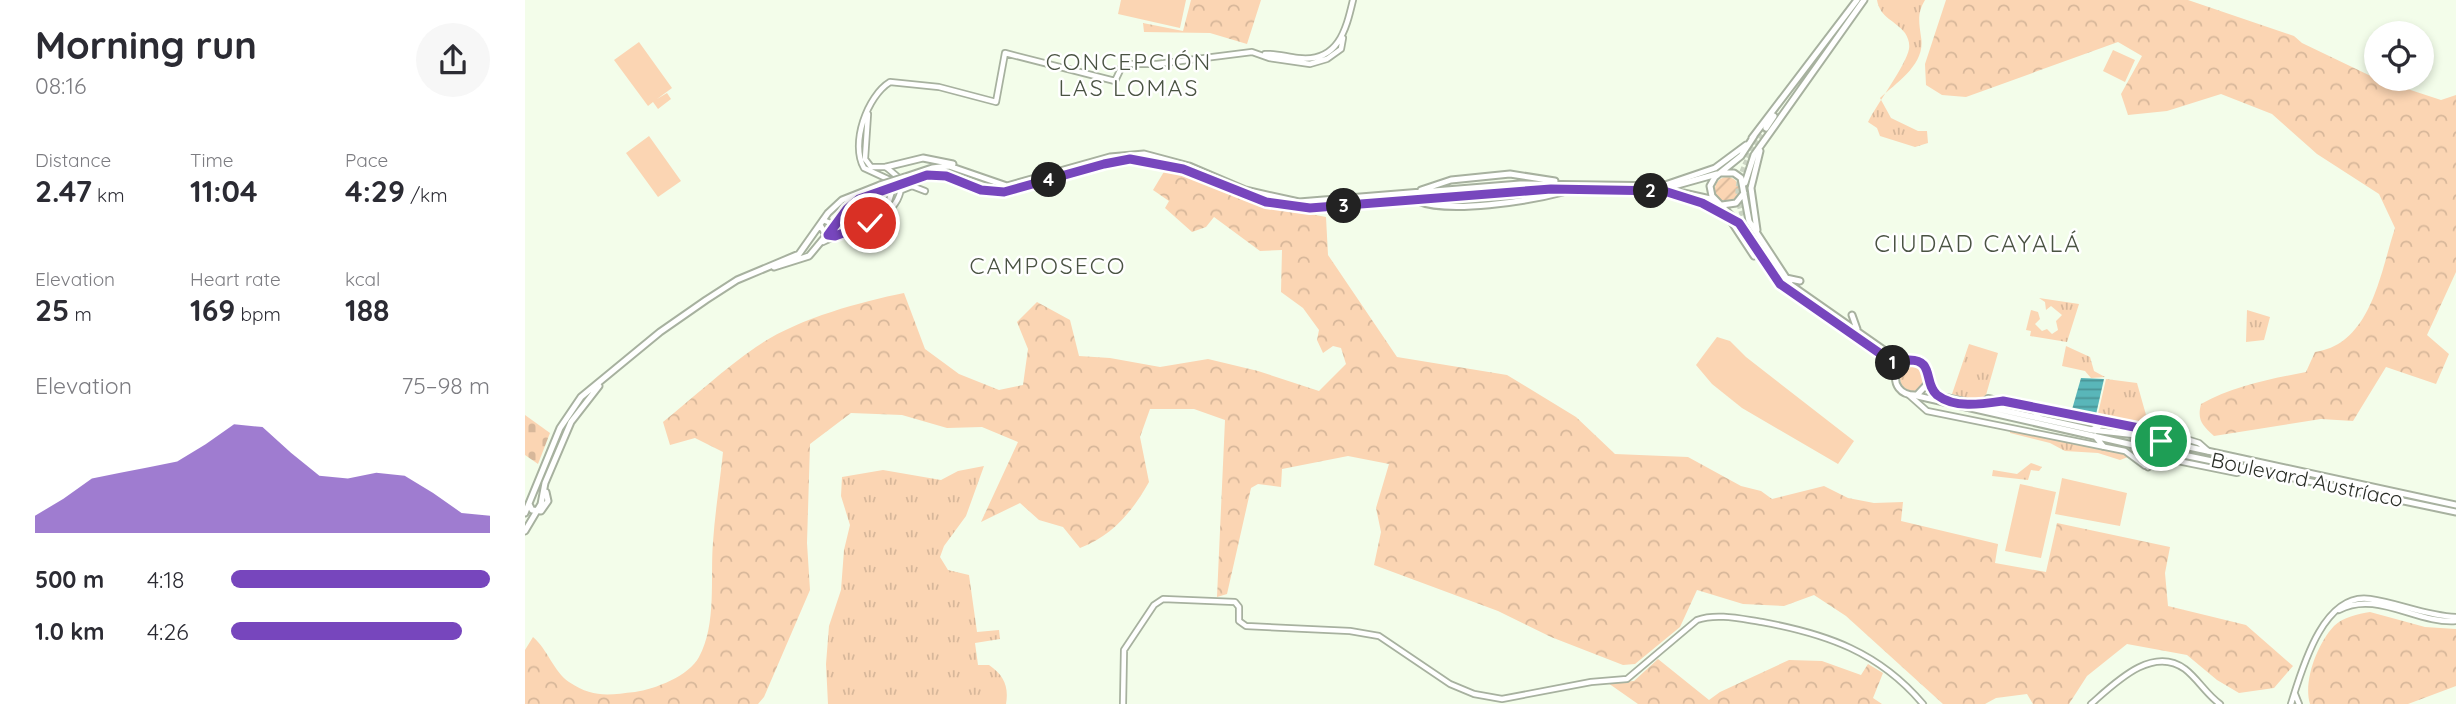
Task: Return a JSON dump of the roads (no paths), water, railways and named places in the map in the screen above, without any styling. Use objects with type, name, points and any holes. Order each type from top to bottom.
[{"type":"main road","points":[[1714,200],[1710,186],[1719,173],[1741,156],[1857,0]]},
{"type":"main road","points":[[1722,205],[1736,204],[1744,189],[1751,162],[1864,0]]},
{"type":"main road","points":[[1766,128],[1781,104]]},
{"type":"main road","points":[[1665,188],[1719,166],[1754,136]]},
{"type":"main road","points":[[1759,237],[1752,210],[1751,188],[1762,145]]},
{"type":"main road","points":[[886,167],[927,158],[962,169],[985,181],[1007,186],[1110,157],[1139,154],[1189,166],[1245,190],[1282,200],[1311,202],[1414,192],[1446,194],[1551,189],[1567,191],[1665,188],[1691,183],[1719,173],[1734,173],[1744,189],[1749,221],[1786,278],[1891,355],[1925,365],[1938,396],[2038,421]]},
{"type":"main road","points":[[903,178],[942,175],[981,190],[1004,192],[1130,159],[1172,166],[1246,196],[1288,206],[1323,208],[1415,200],[1520,184],[1599,184]]},
{"type":"main road","points":[[765,268],[800,261],[832,235],[835,225],[853,203],[882,188],[936,167],[962,169]]},
{"type":"main road","points":[[1414,192],[1451,180],[1519,174],[1545,180],[1665,188],[1714,200],[1739,223],[1780,284],[1897,369]]},
{"type":"main road","points":[[1446,194],[1451,180]]},
{"type":"main road","points":[[863,220],[853,217],[852,211],[882,188]]},
{"type":"main road","points":[[525,513],[566,416],[577,401],[682,316],[737,280],[801,252],[821,222],[842,201],[882,188]]},
{"type":"main road","points":[[1665,188],[1702,203],[1739,223]]},
{"type":"main road","points":[[1415,200],[1437,207],[1541,200],[1567,191]]},
{"type":"main road","points":[[1446,194],[1456,205]]},
{"type":"main road","points":[[1723,215],[1741,233],[1753,256]]},
{"type":"main road","points":[[821,222],[832,235]]},
{"type":"main road","points":[[1775,272],[1795,295]]},
{"type":"main road","points":[[1786,278],[1800,281]]},
{"type":"main road","points":[[1780,284],[1781,293]]},
{"type":"main road","points":[[1852,315],[1861,335]]},
{"type":"main road","points":[[1838,334],[1850,333]]},
{"type":"main road","points":[[1908,360],[1897,369],[1896,383],[1911,395],[2094,433],[2133,445],[2148,467]]},
{"type":"main road","points":[[1911,395],[1926,389],[1930,379]]},
{"type":"main road","points":[[544,490],[571,422],[603,381]]},
{"type":"main road","points":[[1979,406],[2003,401]]},
{"type":"main road","points":[[2033,408],[2038,421]]},
{"type":"main road","points":[[2028,431],[2038,421]]},
{"type":"main road","points":[[2094,433],[2104,423]]},
{"type":"main road","points":[[2133,428],[2155,432],[2161,441],[2158,453],[2142,457]]},
{"type":"main road","points":[[2133,445],[2136,435],[2143,430]]},
{"type":"main road","points":[[2094,433],[2136,435]]},
{"type":"main road","points":[[2094,433],[2103,446]]},
{"type":"main road","name":"Boulevard Austríaco","points":[[2161,441],[2456,505]]},
{"type":"main road","name":"Boulevard Austríaco","points":[[2158,453],[2169,452],[2252,468],[2456,512]]},
{"type":"main road","points":[[529,504],[532,510],[546,507],[548,496],[544,490],[535,488]]},
{"type":"main road","points":[[525,531],[536,510]]},
{"type":"street","points":[[890,180],[862,166],[866,120],[885,85],[896,81],[939,87],[996,102],[1005,53],[1115,81],[1123,64],[1157,64],[1252,51],[1290,61],[1316,63],[1337,52],[1353,0]]},
{"type":"street","points":[[1264,54],[1307,59],[1323,54],[1339,44],[1343,38]]},
{"type":"street","points":[[866,120],[865,159],[871,167],[886,167],[903,178]]},
{"type":"street","points":[[832,235],[888,213],[899,198],[901,189],[912,186],[925,191]]},
{"type":"street","points":[[821,222],[844,226],[863,220],[888,204],[892,191]]},
{"type":"street","points":[[1911,395],[1927,411],[2125,451],[2139,464],[2148,467],[2168,459],[2237,473],[2252,468]]},
{"type":"street","points":[[1979,406],[1988,398],[2133,428],[2154,424],[2167,433],[2199,443],[2209,452]]},
{"type":"street","points":[[2291,704],[2326,622],[2343,604],[2362,598],[2456,619]]},
{"type":"street","points":[[1123,704],[1124,650],[1157,602],[1231,602],[1238,605],[1240,622],[1247,626],[1337,630],[1379,636],[1441,678],[1473,694],[1502,699],[1517,698],[1551,688],[1621,681],[1637,674],[1689,625],[1709,617],[1720,617],[1776,625],[1838,641],[1898,677],[1923,704]]},
{"type":"street","points":[[2091,704],[2139,667],[2161,662],[2185,669],[2220,704]]},
{"type":"street","points":[[2295,694],[2299,704]]},
{"type":"water","points":[[2081,378],[2104,379],[2095,419],[2071,413]]},
{"type":"tunnel","points":[[1766,128],[1744,168],[1738,198],[1748,228],[1771,266]]},
{"type":"district","name":"CONCEPCIÓN LAS LOMAS","points":[[1129,75]]},
{"type":"district","name":"CIUDAD CAYALÁ","points":[[1978,244]]},
{"type":"district","name":"CAMPOSECO","points":[[1048,266]]}]
